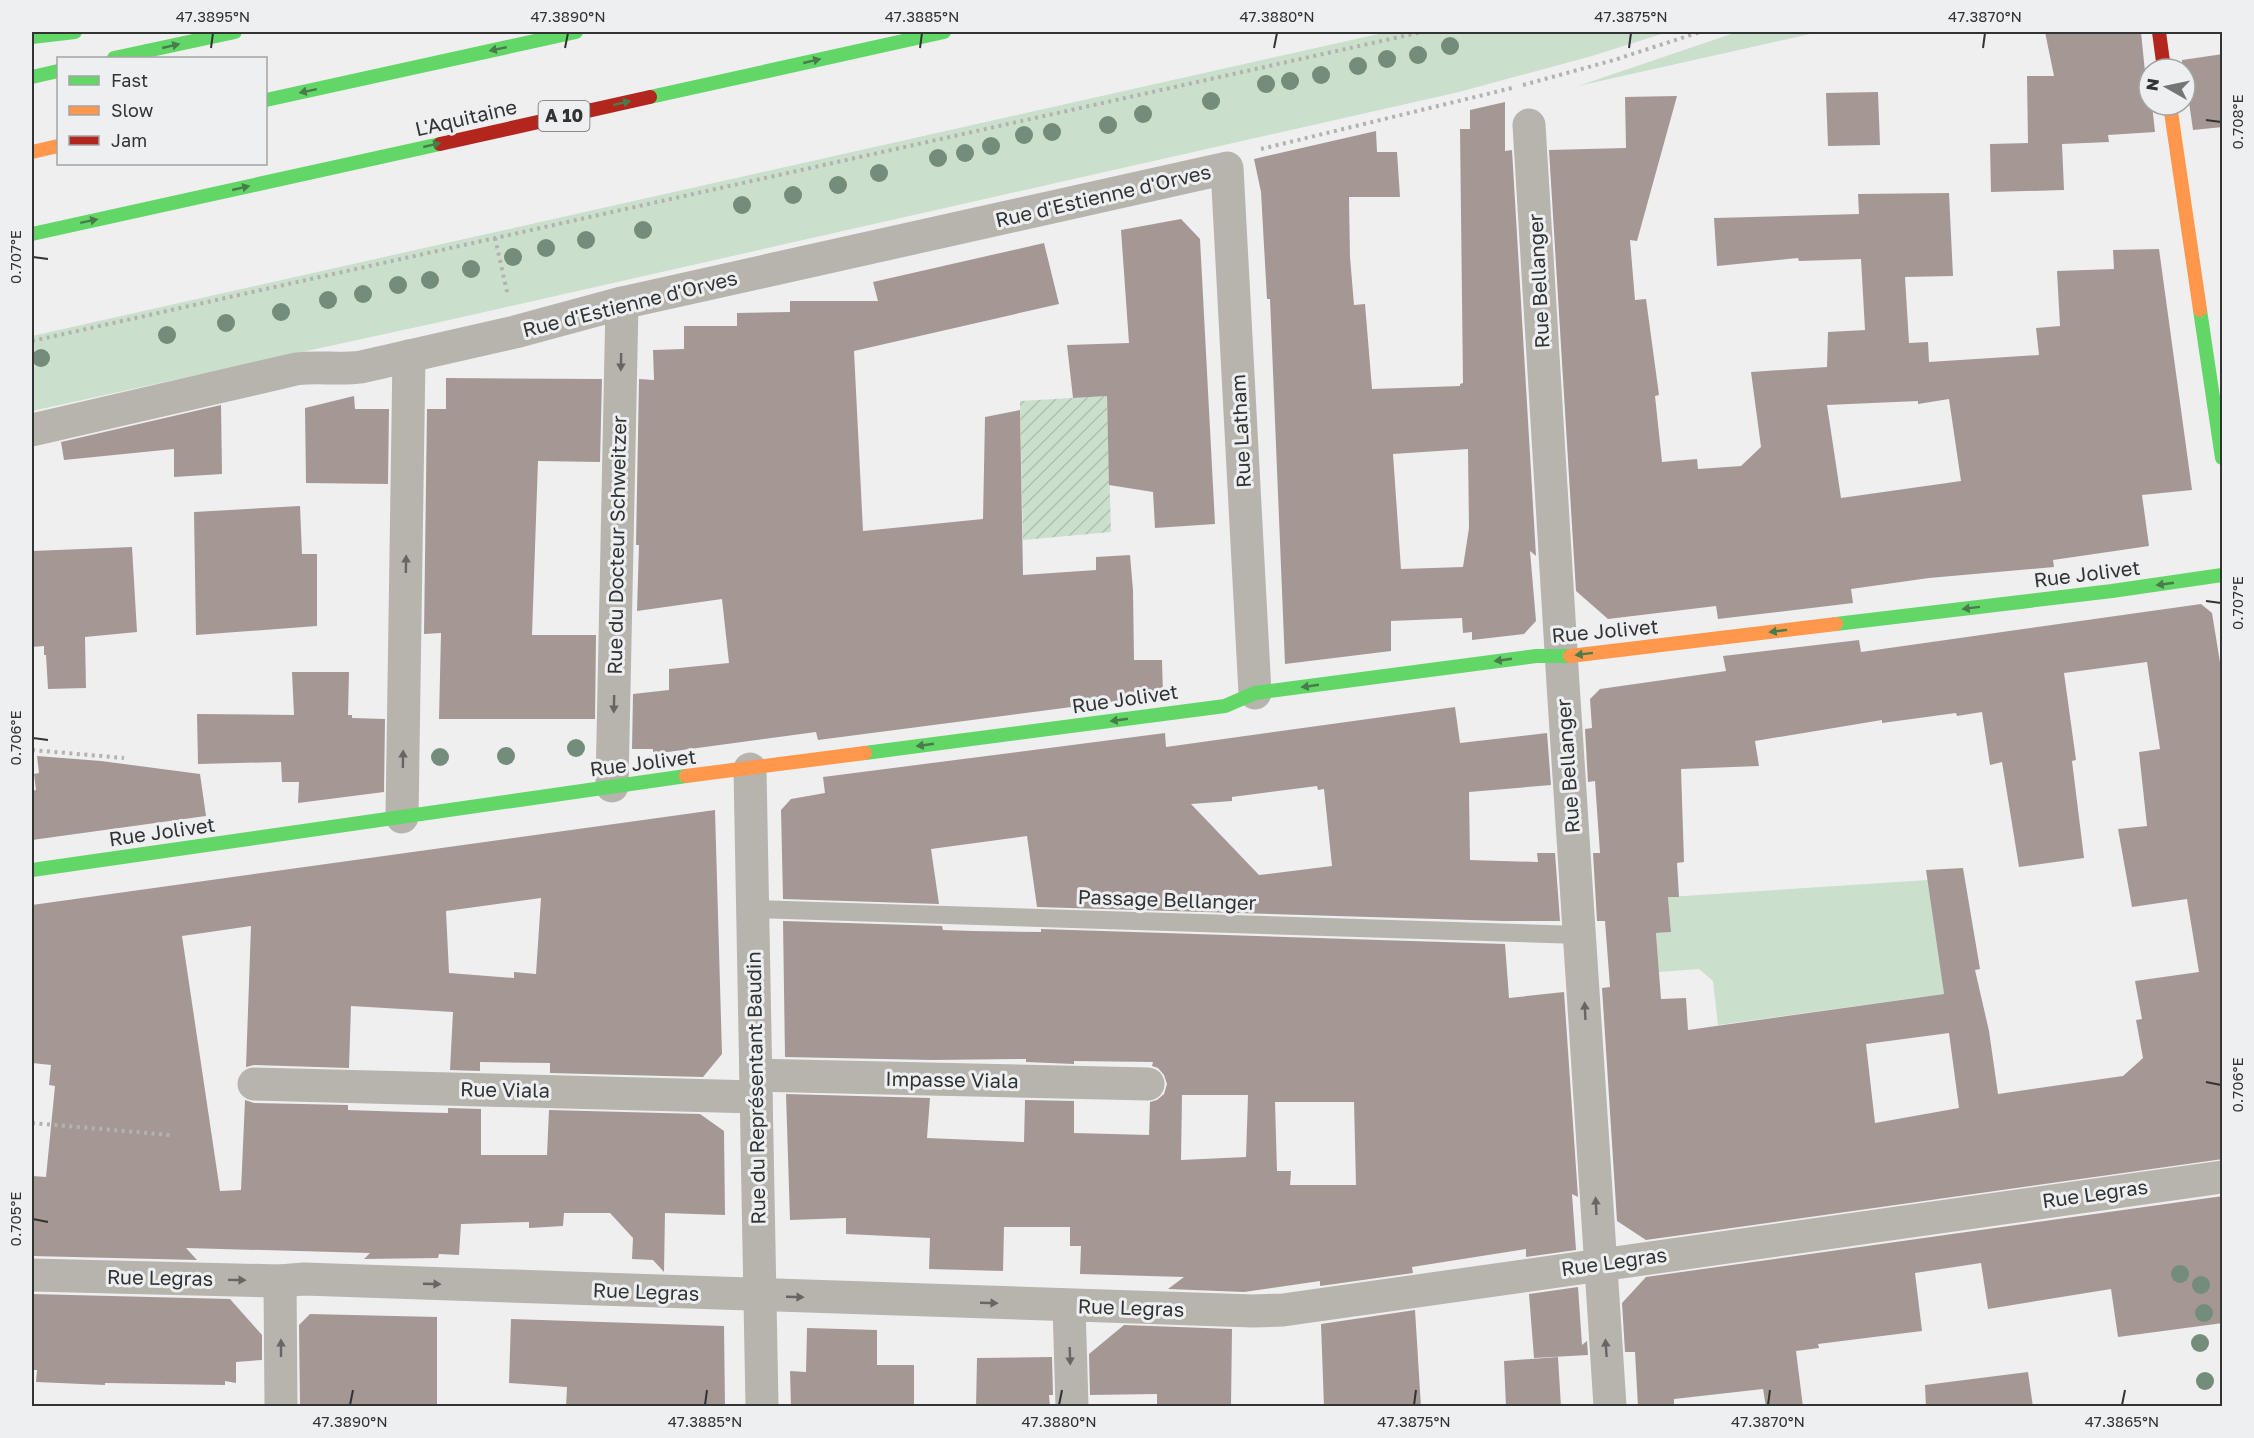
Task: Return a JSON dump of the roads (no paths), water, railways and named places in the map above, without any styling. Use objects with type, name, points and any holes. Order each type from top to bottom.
[{"type":"main road","points":[[32,38],[75,32]]},
{"type":"main road","points":[[119,57],[235,32]]},
{"type":"main road","points":[[267,100],[576,32]]},
{"type":"main road","name":"L'Aquitaine","points":[[32,234],[944,32]]},
{"type":"main road","points":[[2159,32],[2162,57]]},
{"type":"main road","points":[[32,77],[57,71]]},
{"type":"main road","points":[[2172,117],[2223,458]]},
{"type":"main road","points":[[32,152],[57,146]]},
{"type":"main road","name":"Rue Jolivet","points":[[32,870],[612,786],[1225,706],[1255,693],[1536,656],[1561,657],[2112,591],[2223,575]]},
{"type":"street","name":"Rue Bellanger","points":[[1529,125],[1610,1407]]},
{"type":"street","name":"Rue d'Estienne d'Orves","points":[[32,430],[296,369],[312,367],[344,369],[409,356],[515,332],[622,303],[1227,168]]},
{"type":"street","name":"Rue Latham","points":[[1227,168],[1255,693]]},
{"type":"street","name":"Rue du Docteur Schweitzer","points":[[612,786],[622,303]]},
{"type":"street","points":[[402,817],[409,356]]},
{"type":"street","name":"Rue du Représentant Baudin","points":[[750,769],[762,1407]]},
{"type":"street","name":"Rue Viala","points":[[254,1084],[756,1086]]},
{"type":"street","name":"Impasse Viala","points":[[756,1086],[1148,1084]]},
{"type":"street","name":"Rue Legras","points":[[32,1275],[280,1281],[304,1279],[1069,1306],[1283,1310],[2223,1177]]},
{"type":"street","points":[[280,1281],[281,1407]]},
{"type":"street","points":[[1069,1306],[1072,1407]]},
{"type":"lane","name":"Passage Bellanger","points":[[752,909],[1580,935]]}]
